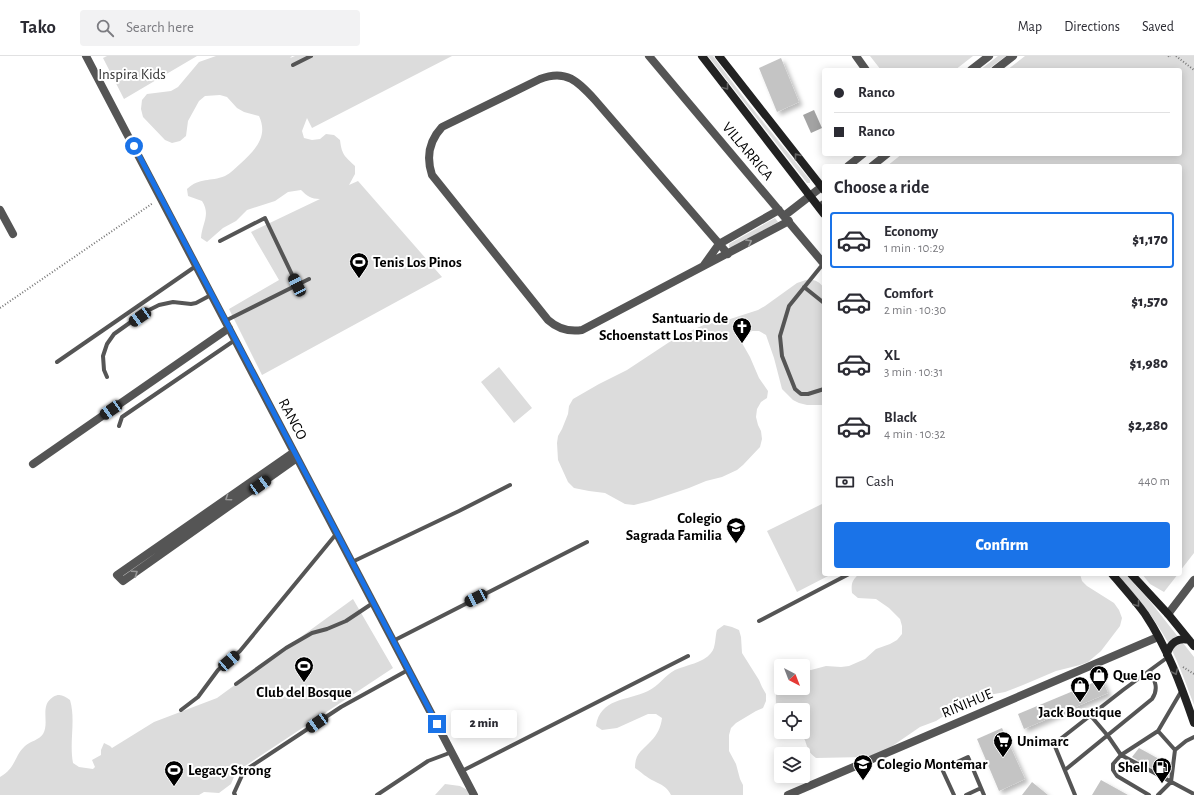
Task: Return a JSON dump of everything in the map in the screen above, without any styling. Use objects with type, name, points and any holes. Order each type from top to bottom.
[{"type":"main road","points":[[702,56],[810,196],[822,208]]},
{"type":"main road","points":[[719,56],[822,187]]},
{"type":"main road","points":[[1114,576],[1142,610],[1158,637],[1168,656],[1194,723]]},
{"type":"main road","points":[[1133,576],[1168,614],[1192,643]]},
{"type":"main road","points":[[1168,656],[1168,650],[1174,642],[1181,639],[1192,643]]},
{"type":"street","name":"RANCO","points":[[86,56],[474,795]]},
{"type":"street","name":"VILLARRICA","points":[[649,56],[822,262]]},
{"type":"street","points":[[856,56],[865,68]]},
{"type":"street","points":[[974,68],[989,56]]},
{"type":"street","points":[[998,68],[1013,56]]},
{"type":"street","points":[[728,254],[595,100],[580,84],[571,78],[553,75],[540,79],[442,127],[434,136],[428,152],[428,160],[432,175],[548,320],[561,329],[575,331],[582,330],[728,254],[822,189]]},
{"type":"street","points":[[850,164],[860,156]]},
{"type":"street","points":[[874,164],[884,156]]},
{"type":"street","points":[[0,210],[13,234]]},
{"type":"street","points":[[702,267],[719,244],[784,216]]},
{"type":"street","points":[[33,464],[227,324]]},
{"type":"street","points":[[296,455],[122,582],[117,575],[296,455]]},
{"type":"street","points":[[1168,614],[1194,580]]},
{"type":"street","name":"RIÑIHUE","points":[[788,795],[1158,637]]},
{"type":"lane","points":[[293,65],[311,56]]},
{"type":"lane","points":[[220,241],[265,218],[297,285]]},
{"type":"lane","points":[[58,362],[196,266]]},
{"type":"lane","points":[[822,266],[789,306],[780,336],[782,356],[795,389],[801,394],[808,394],[822,390]]},
{"type":"lane","points":[[227,324],[297,285],[309,280]]},
{"type":"lane","points":[[804,287],[822,301]]},
{"type":"lane","points":[[107,377],[104,370],[104,356],[107,344],[114,334],[145,312],[158,305],[173,302],[191,304],[212,295]]},
{"type":"lane","points":[[119,426],[122,417],[236,340]]},
{"type":"lane","points":[[352,562],[510,485]]},
{"type":"lane","points":[[181,710],[198,697],[218,670],[240,651],[337,534]]},
{"type":"lane","points":[[394,641],[587,542]]},
{"type":"lane","points":[[759,621],[845,576]]},
{"type":"lane","points":[[236,684],[286,648],[312,633],[327,629],[346,621],[373,603]]},
{"type":"lane","points":[[462,771],[688,656]]},
{"type":"lane","points":[[1076,795],[1054,744],[1168,656]]},
{"type":"lane","points":[[234,795],[244,771],[341,707],[409,670]]},
{"type":"lane","points":[[1065,770],[1150,702],[1156,693],[1156,685],[1150,671]]},
{"type":"lane","points":[[1149,795],[1115,773],[1113,770],[1113,764],[1122,755],[1158,731],[1182,690]]},
{"type":"lane","points":[[1091,716],[1122,755],[1194,794]]},
{"type":"lane","points":[[1158,731],[1175,750]]},
{"type":"lane","points":[[1158,795],[1172,782],[1175,750],[1186,741],[1194,737]]},
{"type":"lane","points":[[377,795],[428,761],[452,752]]},
{"type":"lane","points":[[954,795],[942,769],[968,757],[984,795]]},
{"type":"lane","points":[[966,795],[981,788]]},
{"type":"path","points":[[1176,56],[1194,70]]},
{"type":"path","points":[[0,308],[161,198]]},
{"type":"green space","name":"Inspira Kids","points":[[107,56],[197,56],[124,99],[103,58]]},
{"type":"green space","points":[[216,56],[292,56],[290,58],[295,56],[452,56],[312,128],[307,118],[302,131],[304,138],[312,140],[320,139],[326,134],[334,135],[340,140],[344,155],[355,166],[355,174],[349,185],[358,181],[442,277],[262,375],[229,309],[279,280],[251,232],[320,199],[309,197],[301,190],[288,192],[275,201],[247,210],[236,221],[223,228],[207,242],[201,238],[206,215],[205,206],[202,201],[188,196],[187,189],[201,181],[225,176],[255,149],[261,137],[262,131],[262,124],[259,116],[244,112],[237,108],[227,97],[220,95],[205,96],[199,101],[188,121],[186,136],[180,141],[172,143],[165,140],[143,117],[141,109],[142,100],[147,94],[171,91],[178,87],[199,62]]},
{"type":"green space","points":[[708,56],[713,56],[748,103],[810,180],[810,183],[807,183]]},
{"type":"green space","points":[[870,56],[973,56],[958,68],[879,68]]},
{"type":"green space","points":[[998,56],[1006,56],[990,68],[983,68]]},
{"type":"green space","points":[[1025,56],[1194,56],[1194,553],[1182,568],[1182,164],[890,164],[900,156],[1182,156],[1182,68],[1010,68]]},
{"type":"green space","points":[[775,218],[778,222],[732,248],[729,247],[729,244]]},
{"type":"green space","name":"Santuario de Schoenstatt Los Pinos","points":[[811,280],[816,281],[822,286],[822,405],[807,405],[799,403],[793,400],[782,389],[766,335],[759,331],[752,331],[744,336],[742,343],[759,378],[768,391],[767,398],[761,402],[757,409],[756,417],[762,439],[760,447],[737,470],[722,477],[634,505],[625,504],[605,493],[574,488],[568,482],[558,460],[557,443],[558,436],[573,399],[627,370],[677,337],[706,324],[721,322],[758,310],[797,283]]},
{"type":"green space","points":[[499,367],[532,408],[514,423],[481,382]]},
{"type":"green space","points":[[822,504],[822,576],[828,576],[797,592],[767,531]]},
{"type":"green space","points":[[857,576],[1081,576],[1082,581],[1087,586],[1114,603],[1122,618],[1120,626],[1101,651],[1088,662],[1056,671],[1005,692],[989,695],[980,700],[956,708],[936,721],[920,727],[888,749],[873,755],[865,757],[816,758],[810,752],[810,747],[807,747],[805,739],[810,739],[810,703],[776,703],[776,695],[810,695],[810,670],[826,666],[849,666],[865,659],[876,649],[897,640],[902,634],[900,619],[889,608],[876,599],[858,598],[852,593],[852,582]]},
{"type":"green space","points":[[1119,576],[1128,577],[1149,600],[1194,657],[1194,705],[1168,642],[1153,618]]},
{"type":"green space","points":[[1144,576],[1176,576],[1164,592],[1150,584]]},
{"type":"green space","name":"Club del Bosque","points":[[353,599],[393,668],[236,772],[231,784],[219,793],[204,792],[199,795],[0,795],[0,777],[9,770],[25,746],[43,734],[46,724],[47,705],[53,697],[60,695],[70,700],[72,708],[73,763],[79,767],[93,769],[95,767],[92,760],[101,755],[101,750],[104,743],[112,748],[154,722],[217,698]]},
{"type":"green space","points":[[724,625],[739,630],[742,653],[766,694],[766,701],[763,708],[736,723],[731,728],[729,735],[729,751],[736,764],[743,785],[743,795],[671,795],[664,786],[635,768],[636,759],[657,733],[661,725],[662,718],[656,714],[648,714],[617,728],[602,730],[596,726],[603,710],[609,705],[648,691],[675,670],[708,656],[713,651],[717,630]]},
{"type":"green space","points":[[445,784],[460,786],[477,795],[435,795]]},
{"type":"shaded area","points":[[814,110],[822,128],[811,133],[803,115]]},
{"type":"building","points":[[781,58],[799,102],[777,112],[759,68]]},
{"type":"building","points":[[1102,679],[1108,693],[1024,729],[1018,714]]},
{"type":"building","points":[[1002,728],[1025,779],[999,791],[977,739]]},
{"type":"building","points":[[1139,748],[1170,765],[1165,775],[1132,757]]},
{"type":"building","points":[[1101,780],[1128,795],[1092,795]]},
{"type":"building","points":[[1032,782],[1048,795],[1022,795]]},
{"type":"place","name":"Tenis Los Pinos","points":[[359,279]]},
{"type":"place","name":"Santuario de Schoenstatt Los Pinos","points":[[742,344]]},
{"type":"place","name":"Colegio Sagrada Familia","points":[[736,544]]},
{"type":"place","name":"Club del Bosque","points":[[304,683]]},
{"type":"place","name":"Que Leo","points":[[1099,692]]},
{"type":"place","name":"Jack Boutique","points":[[1080,703]]},
{"type":"place","name":"Unimarc","points":[[1003,758]]},
{"type":"place","name":"Colegio Montemar","points":[[863,781]]},
{"type":"place","name":"Shell","points":[[1162,784]]},
{"type":"place","name":"Legacy Strong","points":[[174,787]]},
{"type":"route","points":[[134,146],[437,724]]}]
